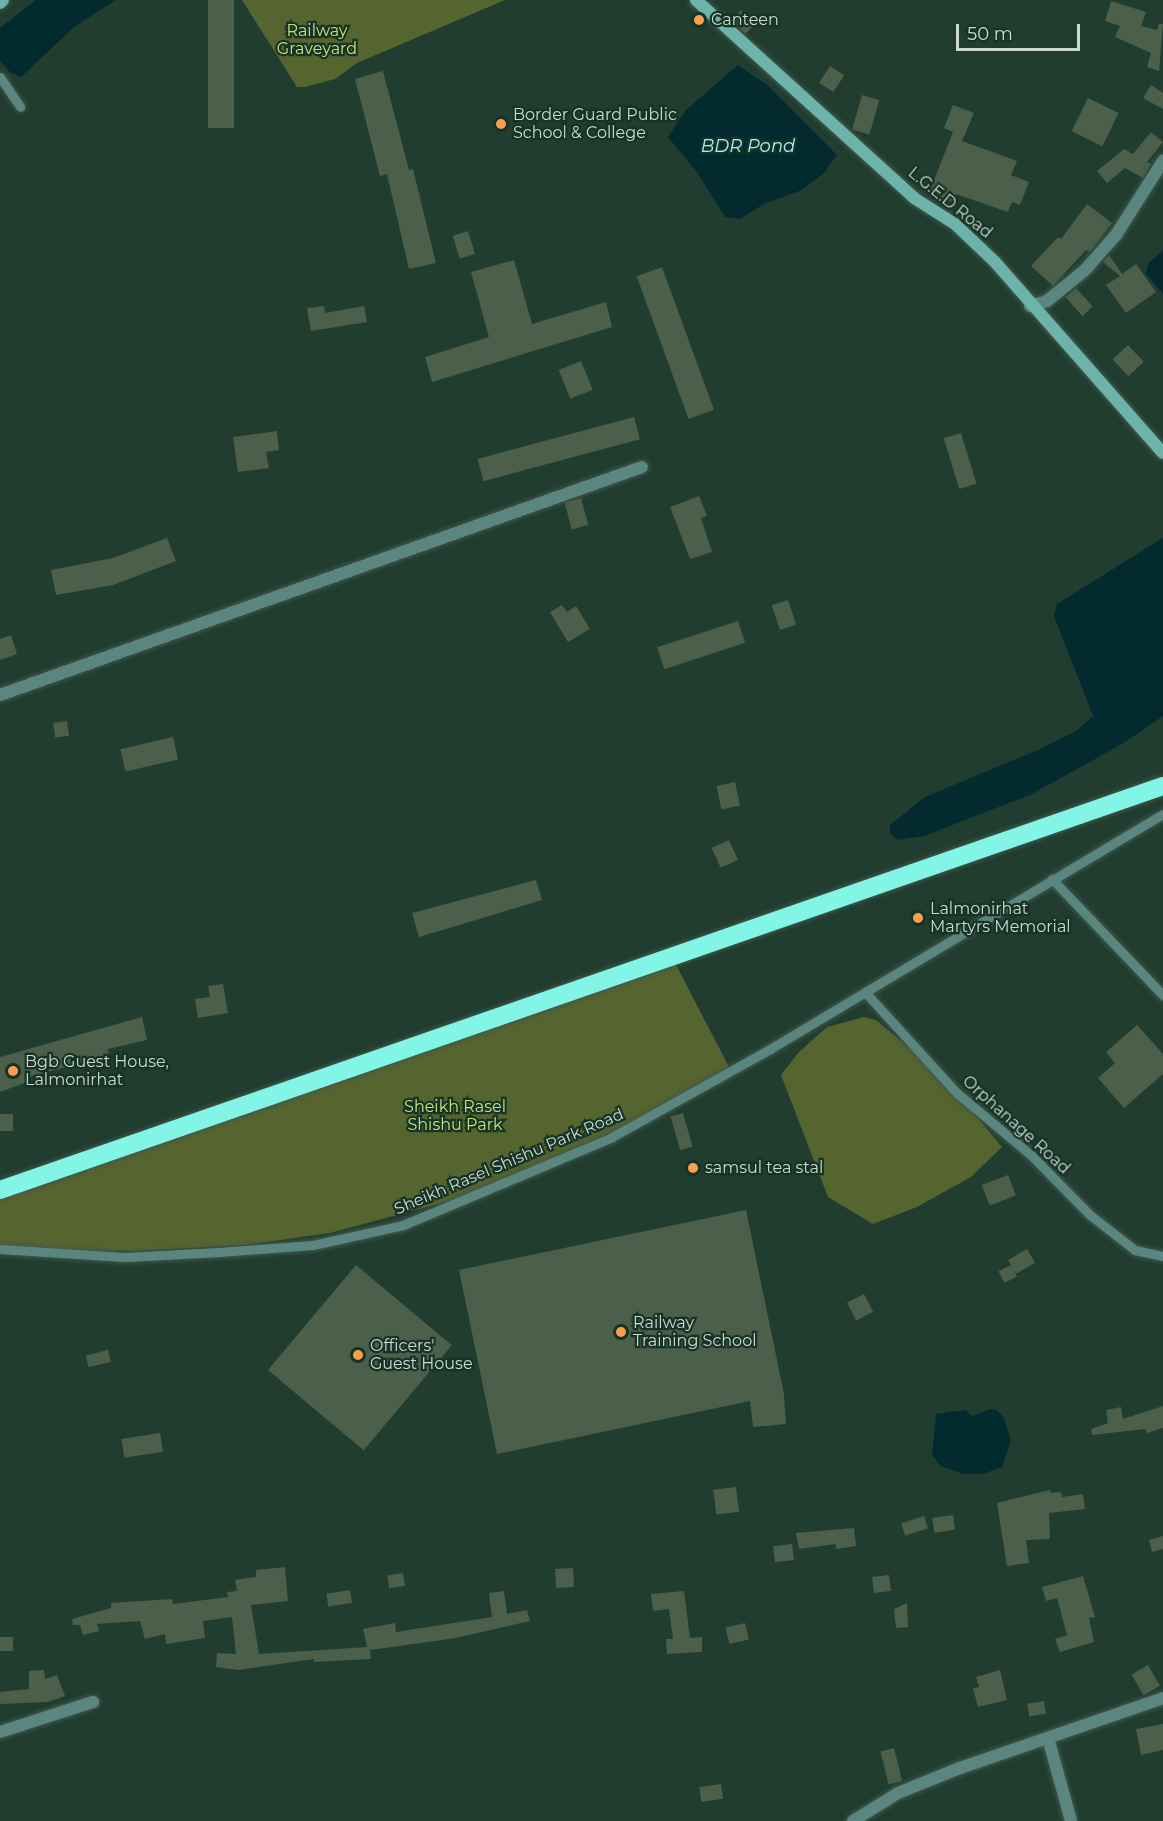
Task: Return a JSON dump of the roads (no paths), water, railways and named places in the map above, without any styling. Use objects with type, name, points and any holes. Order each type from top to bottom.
[{"type":"highway","points":[[0,1190],[1163,786]]},
{"type":"main road","name":"L.G.E.D Road","points":[[696,0],[914,198],[955,225],[995,262],[1030,306],[1163,453]]},
{"type":"street","points":[[1030,306],[1047,301],[1085,270],[1116,235],[1163,160]]},
{"type":"street","points":[[0,695],[642,467]]},
{"type":"street","points":[[853,1821],[898,1793],[1048,1737],[1163,1698]]},
{"type":"street","points":[[0,1732],[93,1702]]},
{"type":"street","points":[[1048,1737],[1071,1821]]},
{"type":"lane","points":[[0,77],[20,107]]},
{"type":"lane","name":"Sheikh Rasel Shishu Park Road","points":[[0,1249],[125,1257],[219,1252],[313,1245],[403,1225],[612,1137],[865,992],[1163,814]]},
{"type":"lane","points":[[1052,879],[1163,995]]},
{"type":"lane","name":"Orphanage Road","points":[[865,992],[957,1093],[1031,1155],[1090,1215],[1135,1250],[1163,1256]]},
{"type":"water","points":[[36,0],[116,0],[74,27],[21,77],[10,72],[0,61],[0,28]]},
{"type":"water","name":"BDR Pond","points":[[738,65],[767,85],[837,155],[824,173],[802,190],[764,204],[740,219],[725,217],[696,171],[668,137],[685,111]]},
{"type":"water","points":[[1163,250],[1163,294],[1146,274],[1148,264]]},
{"type":"water","points":[[1163,538],[1163,716],[1122,744],[1032,794],[924,836],[898,840],[890,834],[890,825],[925,797],[1038,750],[1076,731],[1093,716],[1054,616],[1057,604]]},
{"type":"water","points":[[990,1409],[997,1410],[1004,1418],[1011,1441],[1002,1467],[983,1474],[963,1474],[941,1466],[932,1455],[936,1414],[965,1410],[973,1416]]},
{"type":"place","name":"Canteen","points":[[699,20]]},
{"type":"place","name":"Border Guard Public School & College","points":[[501,124]]},
{"type":"place","name":"Lalmonirhat Martyrs Memorial","points":[[918,918]]},
{"type":"place","name":"Bgb Guest House, Lalmonirhat","points":[[13,1071]]},
{"type":"place","name":"samsul tea stal","points":[[693,1168]]},
{"type":"place","name":"Railway Training School","points":[[621,1332]]},
{"type":"place","name":"Officers' Guest House","points":[[358,1355]]},
{"type":"park label","name":"Railway Graveyard","points":[[317,40]]},
{"type":"park label","name":"Sheikh Rasel Shishu Park","points":[[455,1116]]}]
